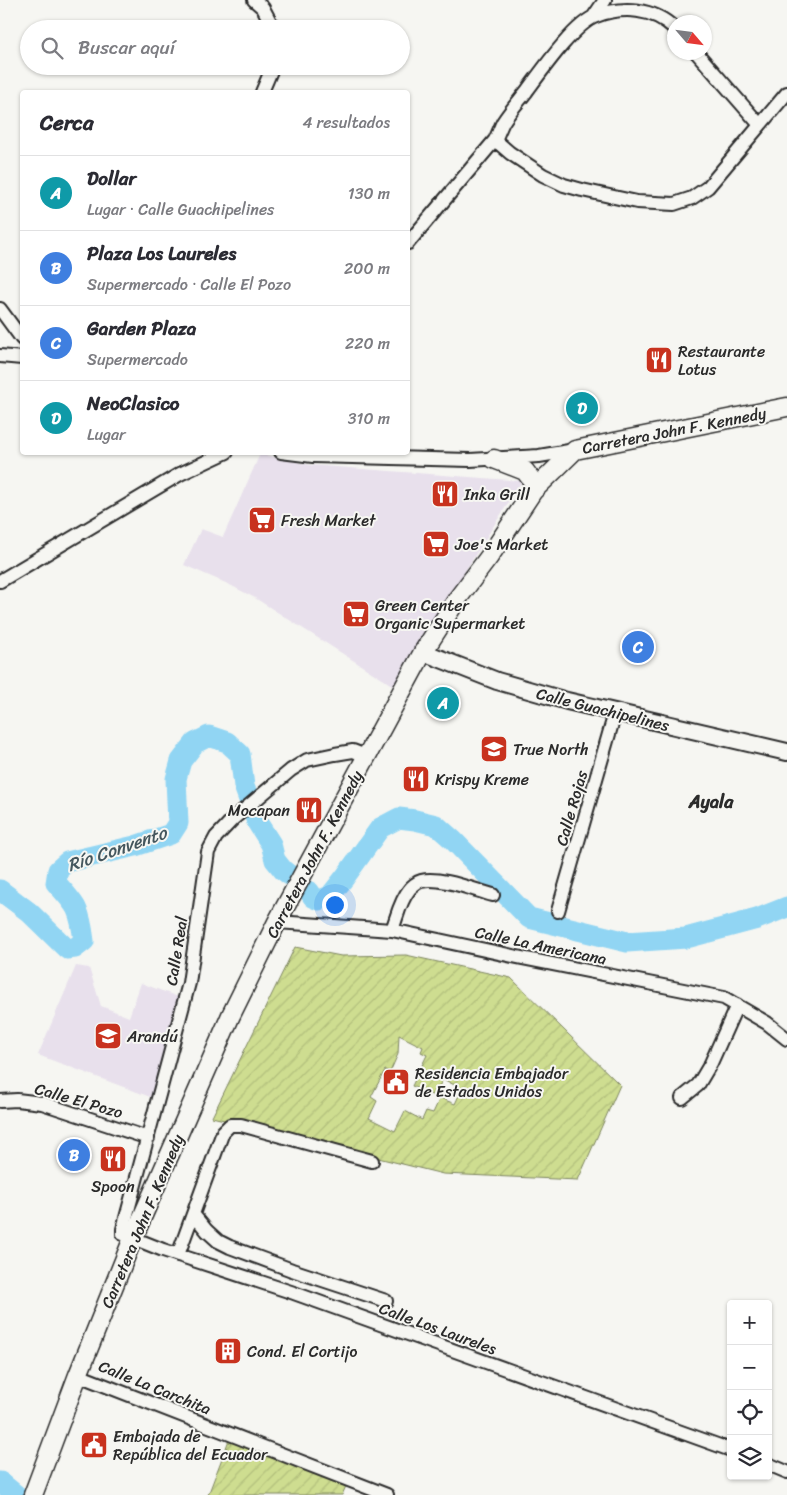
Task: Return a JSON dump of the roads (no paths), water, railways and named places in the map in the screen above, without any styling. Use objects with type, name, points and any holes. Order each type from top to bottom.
[{"type":"main road","name":"Carretera John F. Kennedy","points":[[33,1495],[78,1374],[133,1238],[231,1015],[276,922],[423,652],[533,491],[575,450],[787,408]]},
{"type":"main road","points":[[494,459],[525,471],[534,483],[533,491]]},
{"type":"street","points":[[254,0],[263,8],[269,20]]},
{"type":"street","points":[[410,241],[495,140],[504,122],[551,59],[573,33],[594,16],[605,0]]},
{"type":"street","points":[[594,16],[636,10],[662,17],[667,22]]},
{"type":"street","points":[[703,60],[760,125]]},
{"type":"street","points":[[263,90],[269,75]]},
{"type":"street","points":[[495,140],[535,170],[564,185],[637,202],[674,204],[692,198],[708,187],[787,93]]},
{"type":"street","points":[[0,309],[20,336]]},
{"type":"street","points":[[0,356],[20,358]]},
{"type":"street","points":[[304,455],[349,458],[470,460],[539,456],[575,450]]},
{"type":"street","points":[[0,580],[180,474],[216,455]]},
{"type":"street","name":"Calle Guachipelines","points":[[423,652],[497,681],[558,699],[787,752]]},
{"type":"street","name":"Calle Rojas","points":[[558,911],[615,713]]},
{"type":"street","name":"Calle Real","points":[[133,1238],[123,1234],[123,1230],[189,983],[208,852],[216,837],[233,819],[290,770],[307,760],[353,751],[366,756]]},
{"type":"street","points":[[392,930],[408,891],[419,881],[431,880],[455,884],[492,895]]},
{"type":"street","name":"Calle La Americana","points":[[276,922],[392,930],[724,998],[767,1023],[787,1039]]},
{"type":"street","points":[[682,1098],[698,1085],[711,1063],[737,1005]]},
{"type":"street","name":"Calle El Pozo","points":[[0,1101],[17,1100],[42,1103],[148,1138]]},
{"type":"street","points":[[178,1255],[223,1132],[230,1125],[241,1125],[372,1161]]},
{"type":"street","points":[[193,1214],[207,1231],[230,1247],[292,1270],[386,1300]]},
{"type":"street","name":"Calle Los Laureles","points":[[133,1238],[178,1255],[294,1293],[727,1449]]},
{"type":"street","name":"Calle La Carchita","points":[[78,1374],[387,1495]]},
{"type":"street","points":[[772,1466],[787,1472]]},
{"type":"waterway","name":"Río Convento","points":[[0,890],[29,912],[67,949],[75,948],[84,941],[81,922],[73,903],[56,883],[58,870],[67,862],[135,846],[171,834],[178,823],[176,779],[181,761],[195,743],[209,736],[227,742],[240,754],[244,786],[257,822],[271,844],[275,860],[292,877]]},
{"type":"waterway","name":"Río Convento","points":[[309,891],[313,897],[320,900],[330,896],[380,828],[399,818],[436,825],[529,918],[627,942],[686,938],[757,919],[787,907]]},
{"type":"waterway","points":[[0,1482],[16,1495]]},
{"type":"place","name":"Restaurante Lotus","points":[[659,360]]},
{"type":"place","name":"NeoClasico","points":[[582,408]]},
{"type":"place","name":"Inka Grill","points":[[445,494]]},
{"type":"place","name":"Fresh Market","points":[[262,520]]},
{"type":"place","name":"Joe's Market","points":[[436,544]]},
{"type":"place","name":"Green Center Organic Supermarket","points":[[356,614]]},
{"type":"place","name":"Garden Plaza","points":[[638,647]]},
{"type":"place","name":"Dollar","points":[[443,703]]},
{"type":"place","name":"True North","points":[[494,749]]},
{"type":"place","name":"Krispy Kreme","points":[[416,779]]},
{"type":"place","name":"Mocapan","points":[[309,810]]},
{"type":"place","name":"Arandú","points":[[108,1036]]},
{"type":"place","name":"Residencia Embajador de Estados Unidos","points":[[396,1082]]},
{"type":"place","name":"Plaza Los Laureles","points":[[74,1155]]},
{"type":"place","name":"Spoon","points":[[113,1159]]},
{"type":"place","name":"Cond. El Cortijo","points":[[228,1351]]},
{"type":"place","name":"Embajada de República del Ecuador","points":[[94,1445]]},
{"type":"district","name":"Ayala","points":[[711,802]]}]
